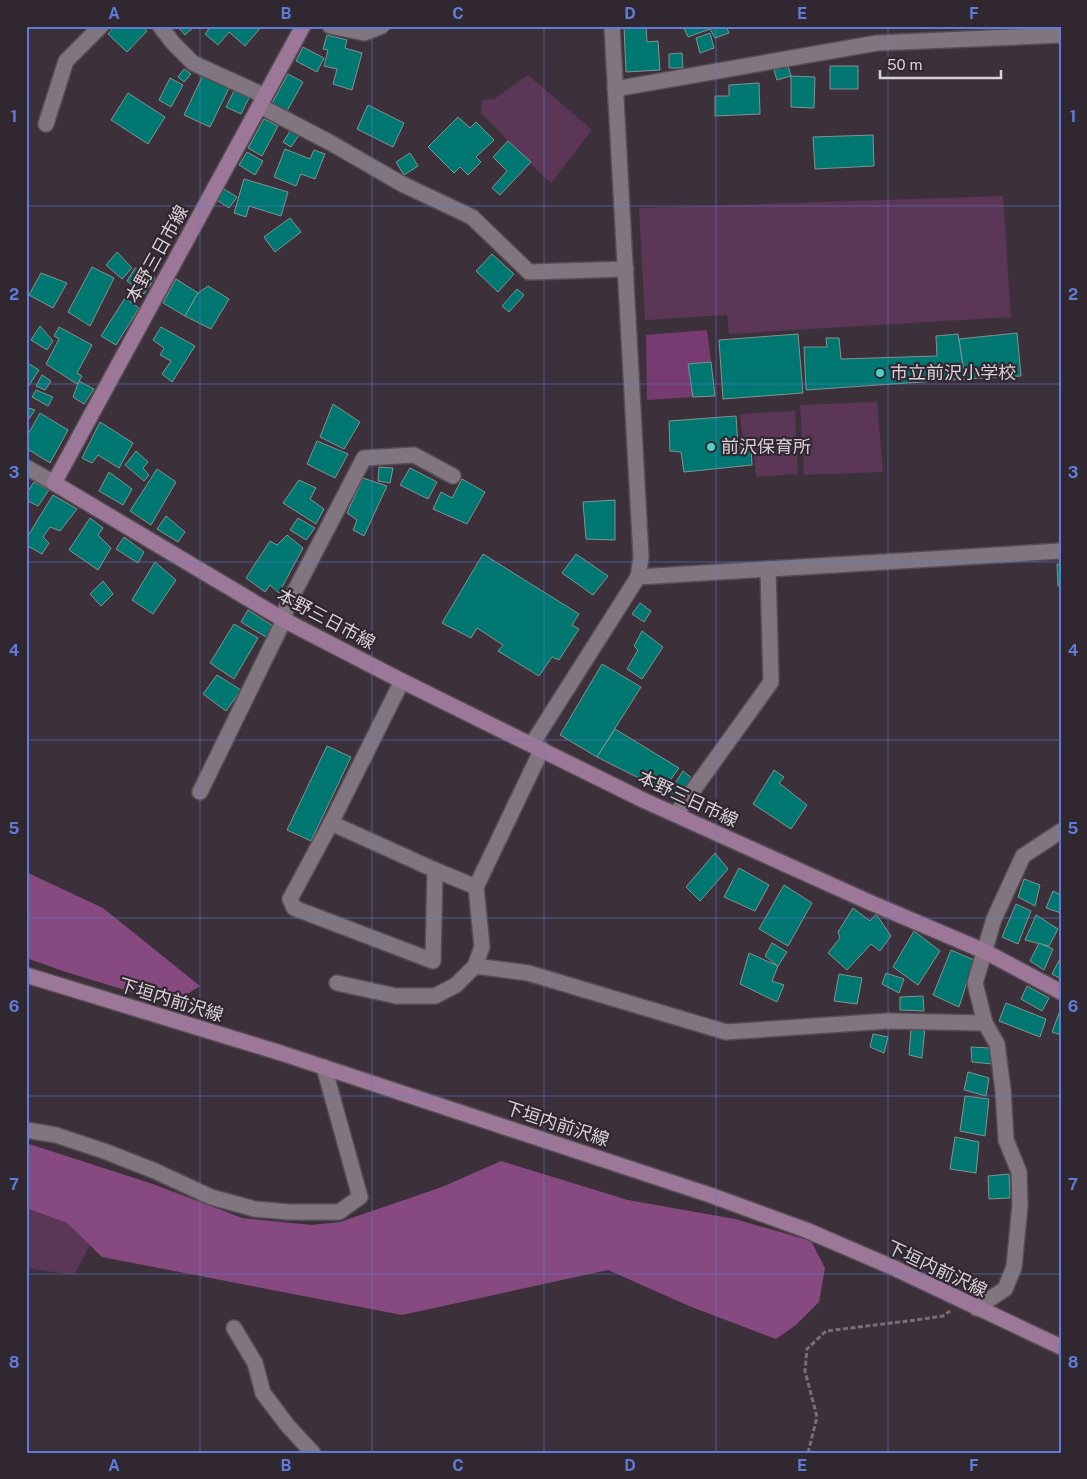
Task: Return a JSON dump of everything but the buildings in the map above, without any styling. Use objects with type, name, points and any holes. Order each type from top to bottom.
[{"type":"main road","name":"本野三日市線","points":[[303,26],[54,483],[284,620],[402,681],[676,814],[869,902],[984,951],[1061,992]]},
{"type":"main road","name":"下垣内前沢線","points":[[26,975],[324,1067],[562,1145],[797,1227],[894,1268],[1061,1347]]},
{"type":"street","points":[[46,124],[66,61],[101,26]]},
{"type":"street","points":[[160,26],[193,63],[262,101],[402,184],[472,217],[529,272],[626,269]]},
{"type":"street","points":[[330,26],[364,33],[382,26]]},
{"type":"street","points":[[337,983],[396,996],[435,996],[456,985],[475,966],[482,947],[476,887],[537,747],[638,577],[641,557],[612,26]]},
{"type":"street","points":[[615,89],[877,43],[1061,35]]},
{"type":"street","points":[[200,792],[284,620],[286,608],[364,458],[414,455],[453,476]]},
{"type":"street","points":[[26,467],[54,483]]},
{"type":"street","points":[[638,577],[1061,551]]},
{"type":"street","points":[[676,814],[771,682],[768,569]]},
{"type":"street","points":[[402,681],[331,823],[290,899],[294,908],[433,961],[435,870]]},
{"type":"street","points":[[331,823],[476,887]]},
{"type":"street","points":[[976,1308],[1005,1289],[1014,1267],[1020,1206],[1020,1172],[1006,1140],[1003,1090],[997,1044],[986,1022],[975,983],[994,918],[1023,856],[1061,831]]},
{"type":"street","points":[[475,966],[528,973],[726,1032],[888,1021],[986,1022]]},
{"type":"street","points":[[26,1130],[56,1135],[104,1151],[155,1171],[212,1198],[255,1209],[289,1212],[339,1212],[360,1197],[324,1067]]},
{"type":"street","points":[[234,1328],[255,1363],[263,1393],[288,1426],[312,1453]]},
{"type":"path","points":[[808,1453],[817,1417],[805,1371],[807,1349],[826,1331],[943,1316],[956,1308],[976,1308]]},
{"type":"shaded area","points":[[528,75],[592,130],[551,183],[481,113],[482,100],[494,99]]},
{"type":"shaded area","points":[[1003,196],[1011,317],[729,334],[727,315],[645,320],[639,208]]},
{"type":"shaded area","points":[[707,330],[711,362],[688,364],[693,397],[647,400],[646,335]]},
{"type":"shaded area","points":[[877,402],[883,472],[804,475],[800,405]]},
{"type":"shaded area","points":[[795,411],[798,474],[756,477],[753,442],[743,443],[740,414]]},
{"type":"shaded area","points":[[26,872],[103,908],[200,986],[171,1004],[26,958]]},
{"type":"shaded area","points":[[26,1143],[153,1184],[242,1218],[311,1225],[340,1222],[442,1187],[501,1161],[628,1200],[735,1219],[811,1241],[825,1268],[819,1302],[796,1325],[776,1339],[689,1306],[608,1270],[402,1315],[102,1257],[67,1223],[26,1208]]},
{"type":"shaded area","points":[[26,1208],[67,1223],[90,1245],[74,1275],[26,1268]]},
{"type":"place","name":"市立前沢小学校","points":[[880,373]]},
{"type":"place","name":"前沢保育所","points":[[711,447]]}]
